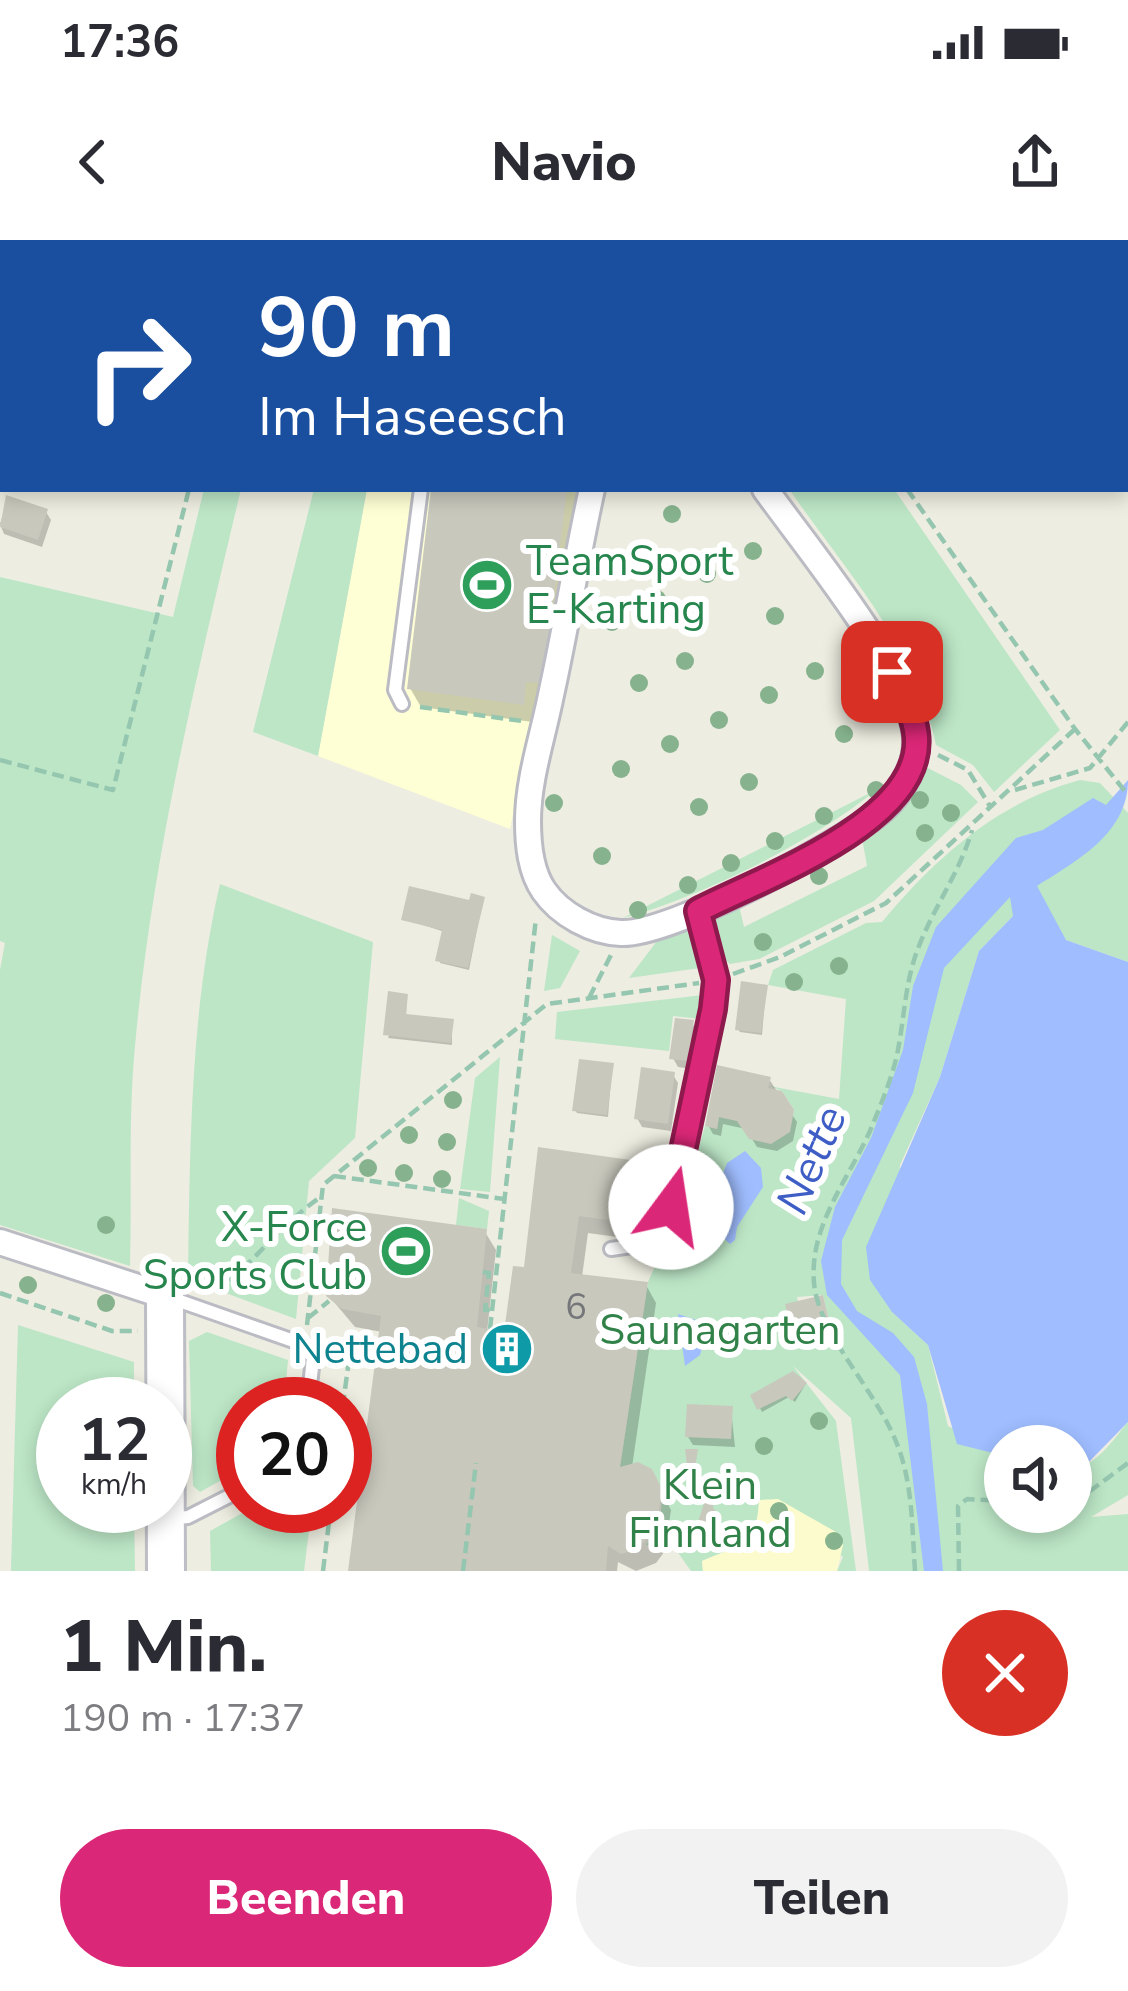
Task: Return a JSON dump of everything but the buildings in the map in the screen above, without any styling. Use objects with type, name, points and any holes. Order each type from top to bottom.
[{"type":"main road","points":[[165,1296],[165,1377]]},
{"type":"main road","points":[[166,1533],[166,1571]]},
{"type":"street","points":[[591,492],[527,816],[529,855],[541,887],[564,912],[589,926],[622,934],[659,927],[698,911],[858,829],[887,806],[906,779],[915,753],[909,706],[892,672],[767,492]]},
{"type":"street","points":[[0,1242],[165,1296]]},
{"type":"lane","points":[[402,704],[395,690],[421,492]]},
{"type":"lane","points":[[611,1249],[646,1244],[661,1231],[671,1207],[705,1060],[716,980],[698,911]]},
{"type":"lane","points":[[165,1296],[305,1345],[313,1358],[311,1377]]},
{"type":"path","points":[[0,760],[113,790],[188,492]]},
{"type":"path","points":[[909,492],[1075,729],[1128,794]]},
{"type":"path","points":[[402,704],[545,724]]},
{"type":"path","points":[[1011,791],[1100,761],[1128,722]]},
{"type":"path","points":[[347,1377],[349,1360],[305,1345],[323,1185],[547,1004],[716,980],[780,958],[886,903],[972,830],[1075,729]]},
{"type":"path","points":[[915,753],[931,751],[968,770],[992,809]]},
{"type":"path","points":[[915,1571],[908,1480],[898,1445],[860,1372],[827,1328],[814,1284],[823,1222],[869,1131],[899,1048],[904,995],[919,945],[961,869],[972,830]]},
{"type":"path","points":[[490,1329],[489,1273],[504,1199],[521,1024],[541,887]]},
{"type":"path","points":[[589,998],[622,934]]},
{"type":"path","points":[[334,1176],[504,1199]]},
{"type":"path","points":[[203,1309],[295,1214],[322,1196]]},
{"type":"path","points":[[0,1293],[112,1330],[142,1330]]},
{"type":"path","points":[[308,1318],[329,1300]]},
{"type":"path","points":[[749,1328],[788,1318]]},
{"type":"path","points":[[463,1571],[476,1463]]},
{"type":"path","points":[[1092,1490],[1128,1463]]},
{"type":"path","points":[[959,1571],[958,1506],[967,1498],[984,1499]]},
{"type":"path","points":[[322,1571],[327,1533]]},
{"type":"shaded area","points":[[366,492],[578,492],[510,829],[318,756]]},
{"type":"green space","points":[[203,492],[240,492],[178,766],[143,975],[133,1073],[130,1266],[0,1225],[0,970],[5,943],[0,941],[0,577],[173,617]]},
{"type":"green space","points":[[313,492],[366,492],[318,756],[253,732]]},
{"type":"green space","points":[[791,492],[896,492],[1060,730],[994,792],[973,765],[936,745],[913,675],[855,580]]},
{"type":"green space","points":[[922,765],[961,785],[978,802],[874,901],[759,959],[730,964],[723,958],[715,922],[723,908],[738,901],[744,927],[867,866],[862,838]]},
{"type":"green space","points":[[1080,780],[1100,783],[1128,813],[1128,962],[1066,940],[1051,920],[1013,916],[979,951],[940,1077],[900,1165],[892,1312],[928,1345],[948,1426],[984,1445],[984,1533],[1092,1533],[1092,1517],[1128,1514],[1128,1571],[869,1571],[851,1418],[793,1366],[836,1421],[856,1571],[837,1571],[843,1557],[759,1501],[750,1536],[737,1547],[702,1561],[703,1571],[691,1571],[674,1547],[646,1545],[661,1508],[652,1469],[620,1467],[648,1282],[683,1203],[705,1126],[717,1129],[719,1117],[789,1132],[794,1110],[782,1091],[769,1086],[839,1099],[846,999],[768,985],[773,970],[866,923],[882,922],[947,854],[1022,802]],"holes":[[[823,1295],[830,1325],[806,1334],[797,1297]]]},
{"type":"green space","points":[[876,790],[822,828],[756,865],[686,897],[623,918]]},
{"type":"green space","points":[[220,884],[373,942],[355,1138],[309,1181],[296,1319],[188,1279],[197,1031]]},
{"type":"green space","points":[[681,929],[691,934],[700,968],[629,978],[660,937]]},
{"type":"green space","points":[[552,935],[580,951],[560,988],[544,991]]},
{"type":"green space","points":[[703,995],[701,1019],[673,1016],[669,1051],[555,1039],[557,1012]]},
{"type":"green space","points":[[500,1057],[490,1192],[460,1189],[475,1078]]},
{"type":"green space","points":[[459,1198],[489,1211],[487,1229],[456,1225]]},
{"type":"green space","points":[[18,1325],[134,1362],[134,1377],[36,1377],[36,1533],[134,1533],[135,1571],[11,1571]]},
{"type":"green space","points":[[207,1332],[288,1360],[286,1377],[216,1377],[216,1483],[200,1492],[193,1486],[189,1341]]},
{"type":"green space","points":[[1128,1422],[1128,1495],[1092,1516],[1092,1460]]},
{"type":"green space","points":[[210,1531],[309,1533],[304,1571],[211,1571]]},
{"type":"sand","points":[[778,1499],[836,1532],[843,1545],[837,1571],[703,1571],[702,1561],[737,1547],[750,1535],[759,1500]]},
{"type":"water","points":[[1128,780],[1126,799],[1110,830],[1084,855],[1037,886],[1066,940],[1128,962],[1128,1422],[1092,1459],[1092,1425],[984,1425],[984,1451],[957,1444],[928,1345],[892,1312],[870,1280],[866,1247],[940,1077],[979,951],[1013,916],[1010,897],[944,968],[913,1093],[842,1240],[841,1284],[857,1311],[893,1333],[914,1357],[927,1404],[943,1571],[924,1571],[900,1375],[827,1295],[821,1261],[835,1207],[871,1138],[903,1050],[913,986],[936,927],[1016,838],[1043,830],[1093,798],[1106,805]]},
{"type":"water","points":[[745,1151],[761,1168],[763,1187],[737,1227],[735,1240],[730,1244],[717,1232],[700,1234],[727,1163]]},
{"type":"water","points":[[678,1314],[696,1320],[705,1337],[700,1355],[685,1366]]},
{"type":"place","name":"TeamSport E-Karting","points":[[487,585]]},
{"type":"place","name":"X-Force Sports Club","points":[[406,1251]]},
{"type":"place","name":"Nettebad","points":[[507,1349]]},
{"type":"route","points":[[671,1207],[705,1060],[716,980],[698,911],[858,829],[887,806],[906,779],[916,735],[909,706],[892,672]]},
{"type":"water label","name":"Nette","points":[[812,1160]]},
{"type":"park label","name":"Saunagarten","points":[[720,1330]]},
{"type":"park label","name":"Klein Finnland","points":[[710,1509]]}]
